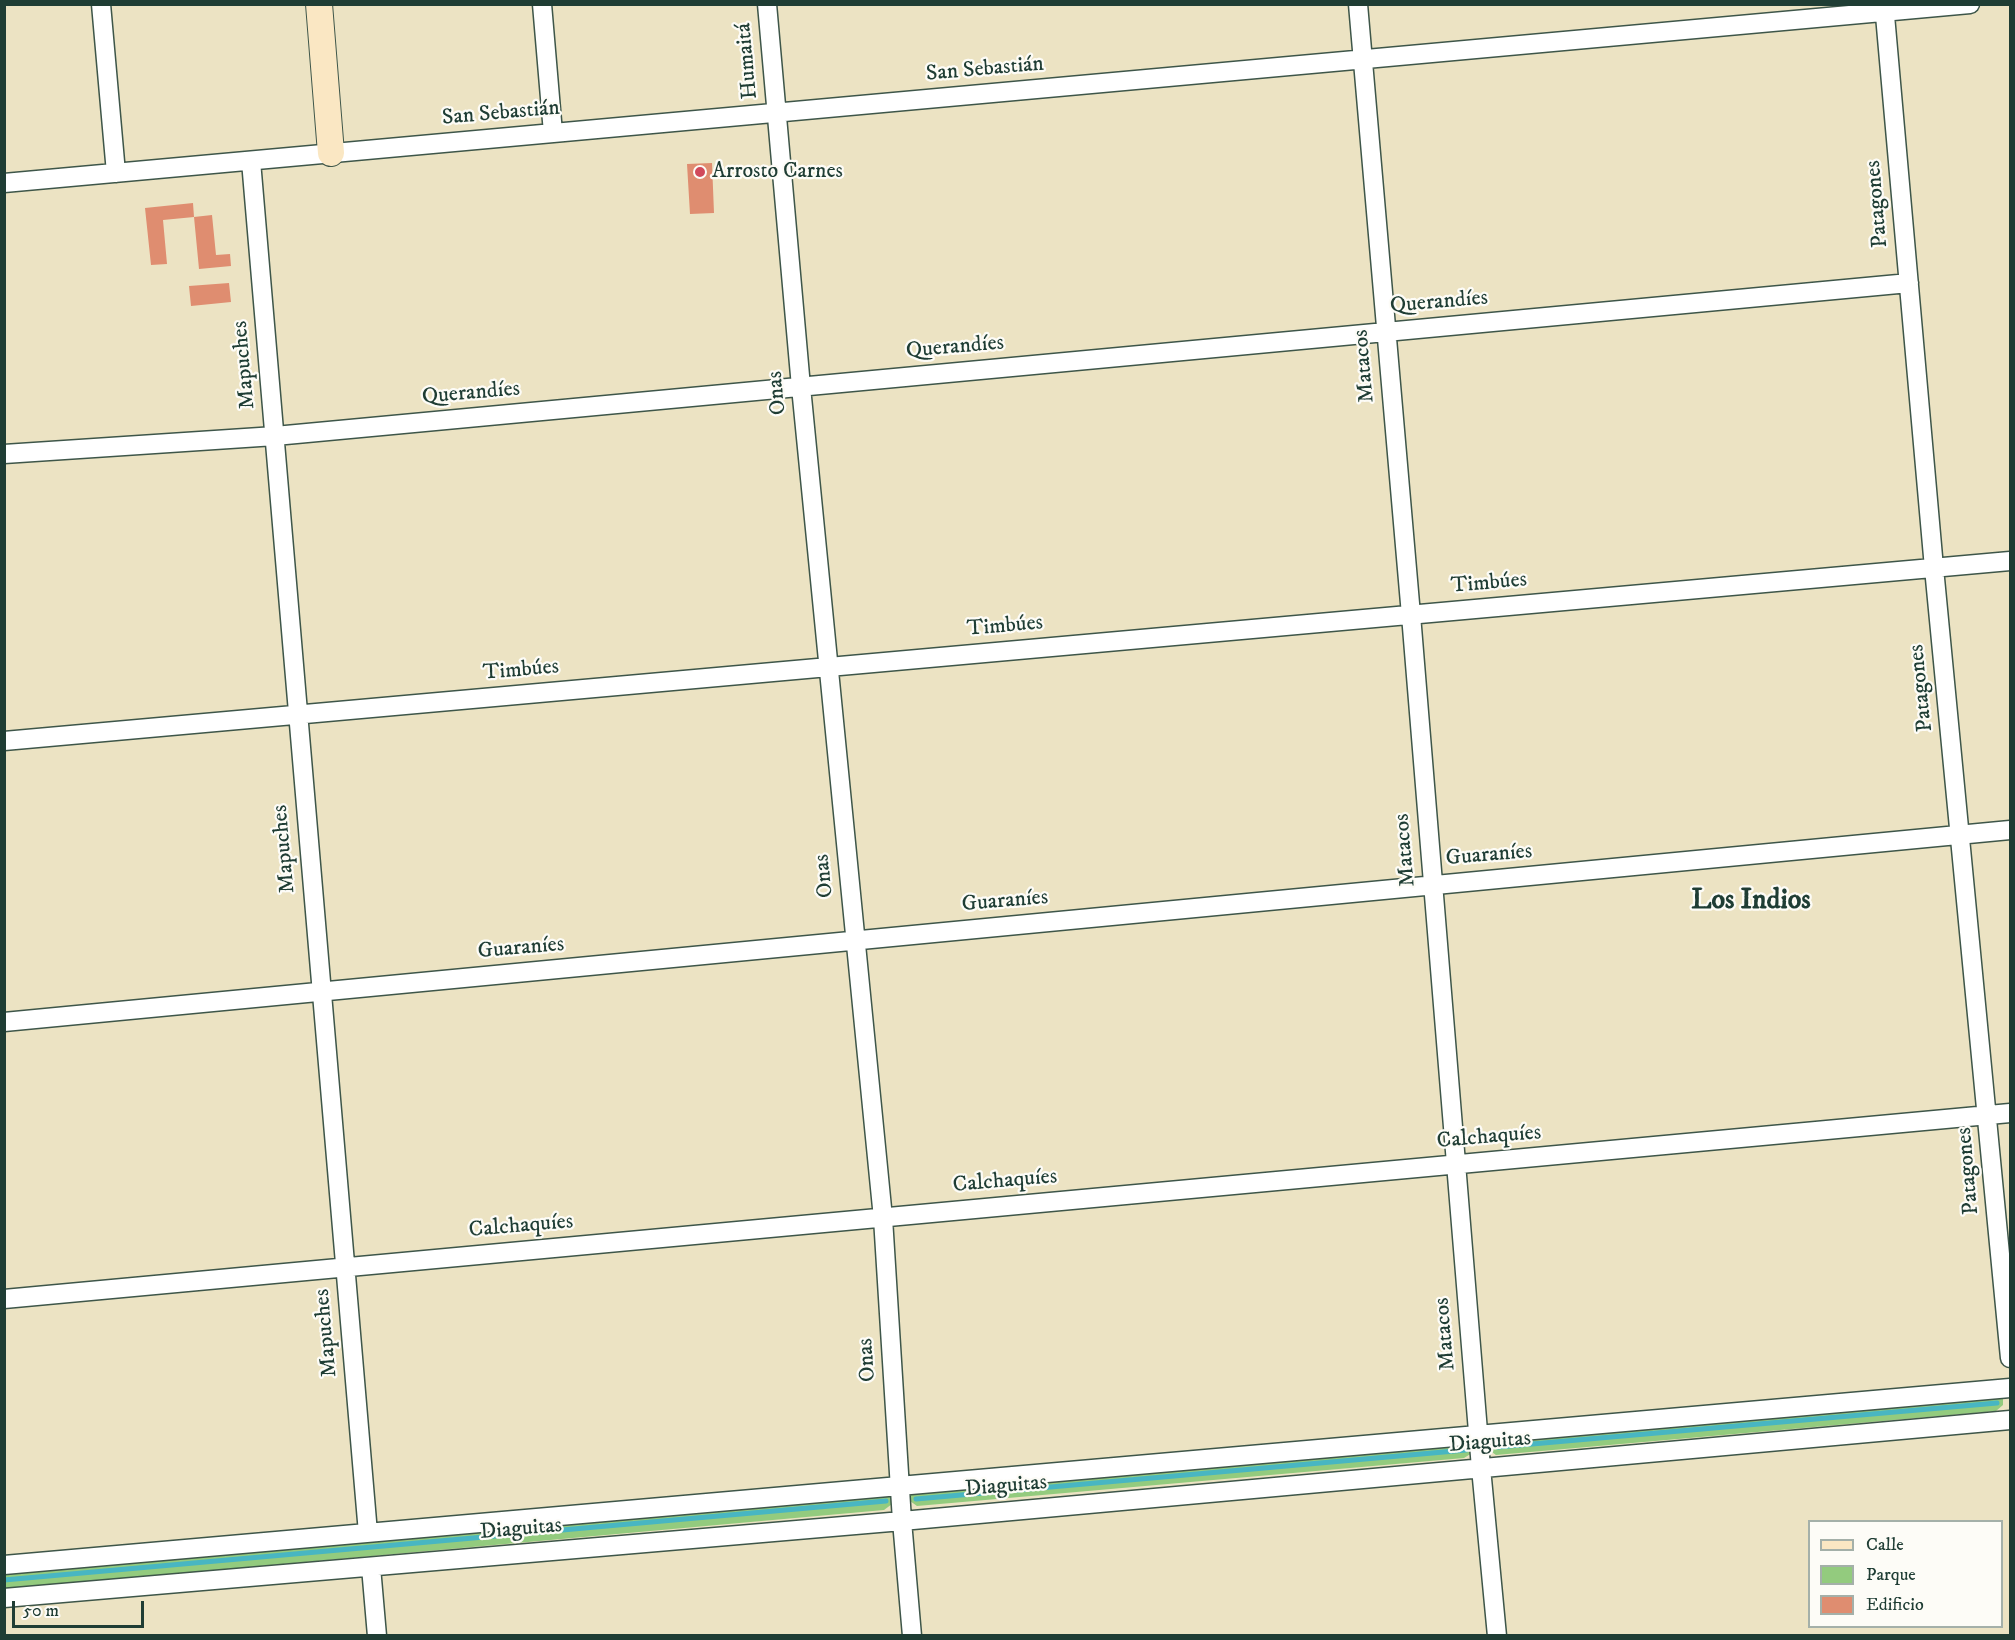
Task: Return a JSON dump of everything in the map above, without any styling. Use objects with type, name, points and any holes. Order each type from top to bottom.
[{"type":"street","points":[[101,4],[116,173]]},
{"type":"street","points":[[319,4],[331,153]]},
{"type":"street","points":[[542,4],[553,134]]},
{"type":"street","name":"Humaitá","points":[[767,4],[776,113]]},
{"type":"street","name":"Matacos","points":[[1358,4],[1497,1635]]},
{"type":"street","name":"San Sebastián","points":[[4,183],[1363,60],[1885,8],[1970,4]]},
{"type":"street","name":"Patagones","points":[[1885,8],[1935,568],[2010,1358]]},
{"type":"street","name":"Onas","points":[[776,113],[883,1218],[902,1521],[912,1635]]},
{"type":"street","name":"Mapuches","points":[[251,160],[368,1533]]},
{"type":"street","name":"Querandíes","points":[[4,454],[275,436],[1909,283]]},
{"type":"street","name":"Timbúes","points":[[4,741],[2010,561]]},
{"type":"street","name":"Guaraníes","points":[[4,1022],[2010,830]]},
{"type":"street","name":"Calchaquíes","points":[[4,1299],[2010,1113]]},
{"type":"street","name":"Diaguitas","points":[[4,1565],[2010,1388]]},
{"type":"street","name":"Diaguitas","points":[[4,1598],[902,1521],[2010,1420]]},
{"type":"street","points":[[370,1567],[377,1635]]},
{"type":"green space","points":[[2003,1398],[2003,1405],[1996,1411],[1496,1455],[1489,1450],[1491,1440]]},
{"type":"green space","points":[[1465,1441],[1471,1445],[1472,1453],[1464,1458],[917,1506],[910,1501],[909,1497],[912,1492]]},
{"type":"green space","points":[[888,1493],[892,1504],[884,1510],[5,1589],[5,1571]]},
{"type":"building","points":[[712,163],[714,213],[690,214],[687,164]]},
{"type":"building","points":[[193,203],[194,217],[163,220],[167,264],[151,265],[145,208]]},
{"type":"building","points":[[212,215],[216,255],[230,254],[231,266],[199,269],[194,217]]},
{"type":"building","points":[[229,283],[231,302],[191,306],[189,286]]},
{"type":"waterway","points":[[1498,1447],[1997,1403]]},
{"type":"waterway","points":[[916,1499],[1466,1450]]},
{"type":"waterway","points":[[4,1580],[886,1501]]},
{"type":"place","name":"Arrosto Carnes","points":[[700,172]]},
{"type":"district","name":"Los Indios","points":[[1751,902]]}]
